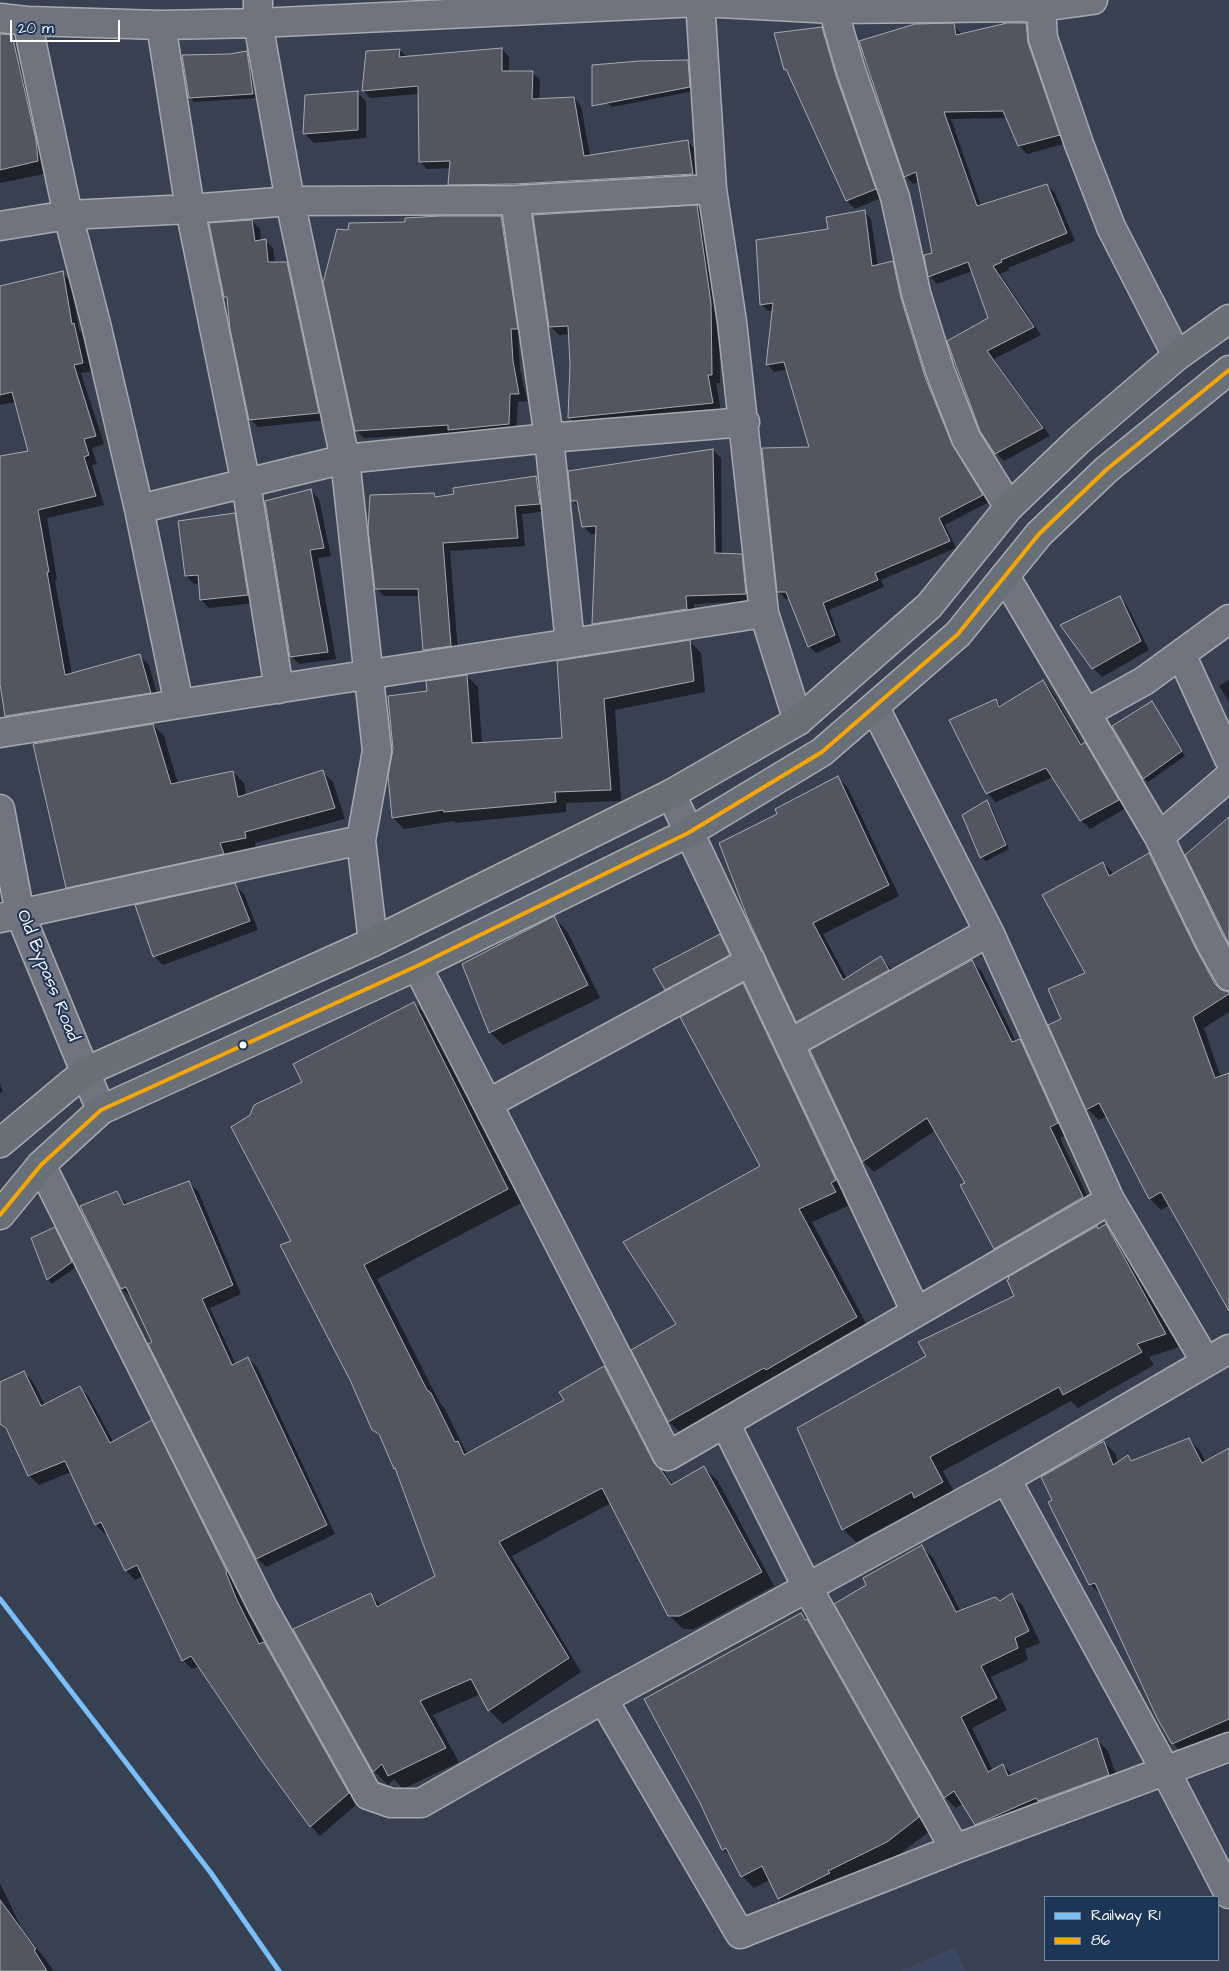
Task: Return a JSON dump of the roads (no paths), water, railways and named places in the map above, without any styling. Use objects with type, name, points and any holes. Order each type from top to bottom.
[{"type":"main road","points":[[0,1144],[85,1072],[373,942],[671,794],[798,721],[929,606],[1009,507],[1079,440],[1177,356],[1229,319]]},
{"type":"main road","points":[[0,1215],[41,1165],[100,1110],[417,966],[688,833],[822,752],[958,634],[1039,534],[1106,470],[1229,370]]},
{"type":"street","points":[[0,18],[28,21],[161,25],[258,11],[700,1],[833,10],[1040,7],[1093,0]]},
{"type":"street","points":[[700,1],[712,189],[732,322],[764,613],[798,721]]},
{"type":"street","points":[[1040,7],[1043,38],[1079,144],[1111,226],[1177,356]]},
{"type":"street","points":[[833,10],[851,71],[895,197],[916,293],[940,371],[966,438],[1009,507]]},
{"type":"street","points":[[258,11],[290,201],[344,459],[377,751],[361,840],[373,942]]},
{"type":"street","points":[[28,21],[68,215],[96,324],[139,509],[178,704]]},
{"type":"street","points":[[161,25],[190,210],[246,484],[279,690]]},
{"type":"street","points":[[0,226],[68,215],[190,210],[290,201],[515,200],[712,189]]},
{"type":"street","points":[[515,200],[549,438],[570,643]]},
{"type":"street","points":[[139,509],[344,459],[549,438],[744,422]]},
{"type":"street","points":[[1005,576],[1159,837],[1210,942],[1229,976]]},
{"type":"street","points":[[0,733],[764,613]]},
{"type":"street","points":[[1086,713],[1144,681],[1229,619]]},
{"type":"street","points":[[1181,654],[1229,760]]},
{"type":"street","points":[[875,708],[989,932],[1110,1200],[1206,1362]]},
{"type":"street","points":[[1159,837],[1229,777]]},
{"type":"street","points":[[671,794],[916,1312]]},
{"type":"street","name":"Old Bypass Road","points":[[0,809],[10,916],[85,1072],[100,1110]]},
{"type":"street","points":[[10,916],[361,840]]},
{"type":"street","points":[[789,1044],[989,932]]},
{"type":"street","points":[[489,1103],[751,961]]},
{"type":"street","points":[[417,966],[489,1103],[668,1456],[1110,1200]]},
{"type":"street","points":[[41,1165],[262,1606],[368,1795],[391,1803],[422,1803],[603,1699],[1006,1478],[1229,1349]]},
{"type":"street","points":[[725,1423],[807,1588],[955,1849]]},
{"type":"street","points":[[1006,1478],[1166,1770],[1229,1894]]},
{"type":"street","points":[[603,1699],[740,1934],[955,1849],[1229,1747]]},
{"type":"rail line","name":"R1","points":[[0,1599],[211,1873],[279,1971]]}]
